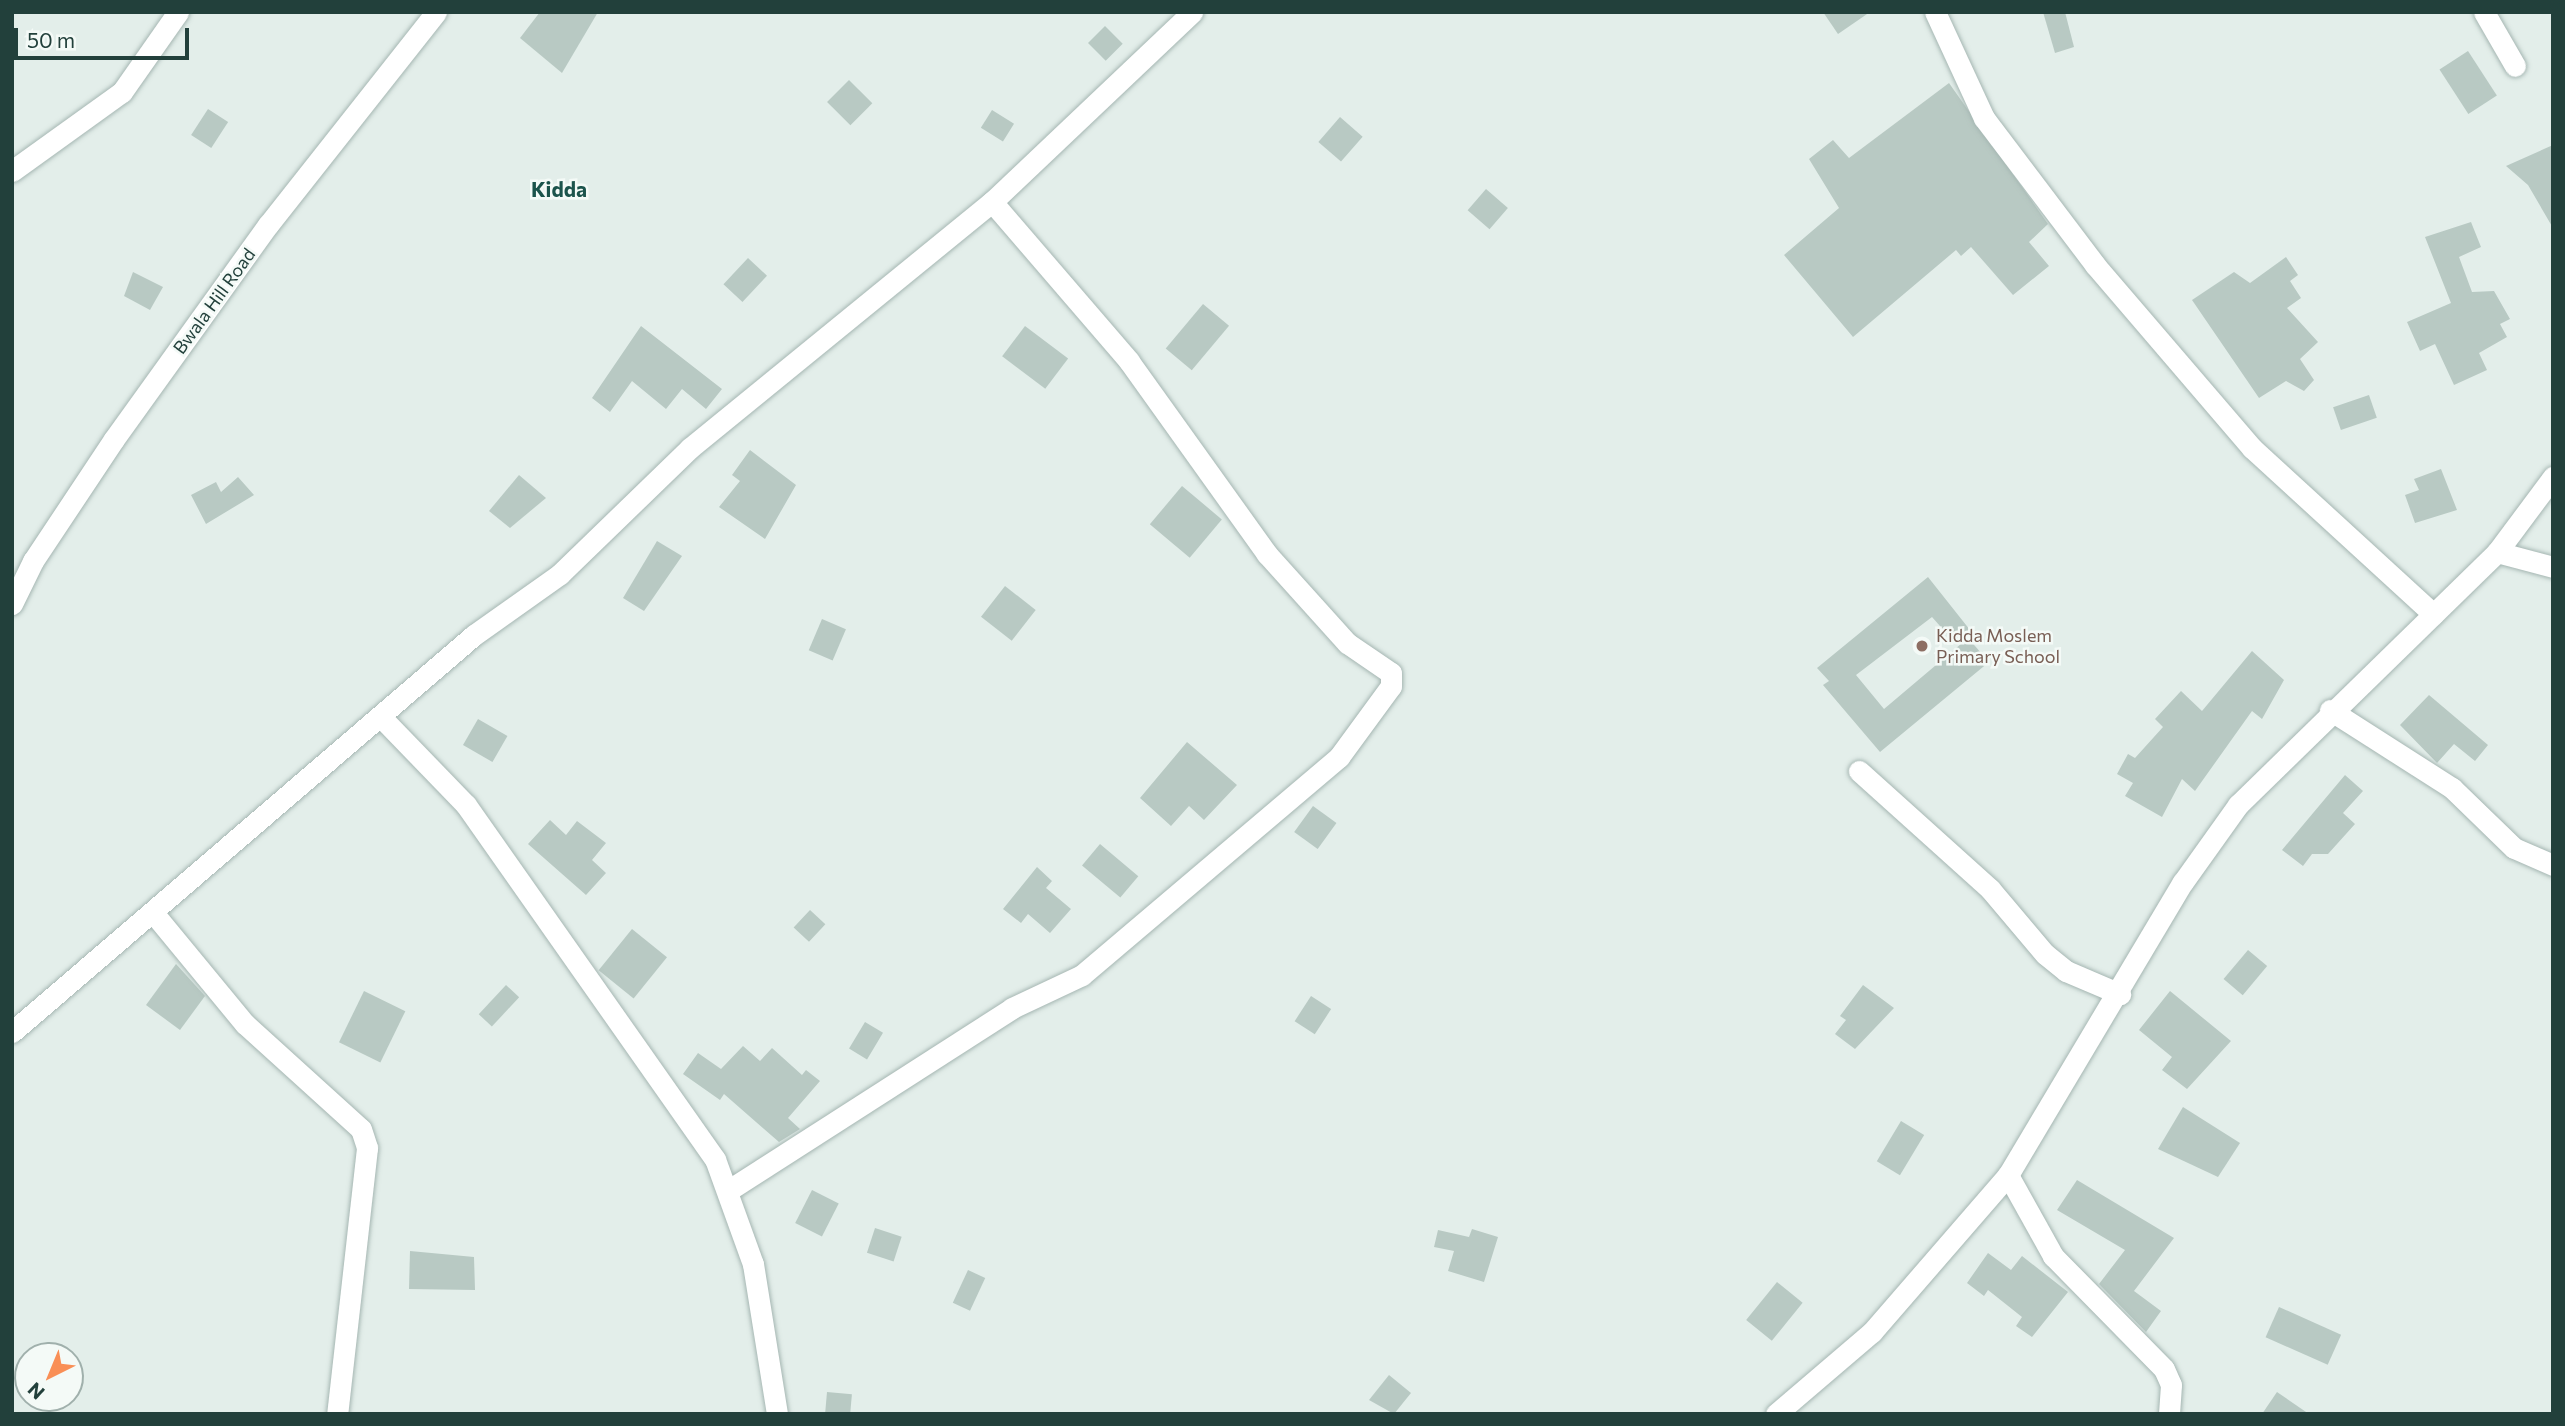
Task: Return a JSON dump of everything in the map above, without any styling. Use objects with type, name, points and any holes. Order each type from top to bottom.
[{"type":"street","points":[[12,171],[122,92],[178,12]]},
{"type":"street","name":"Bwala Hill Road","points":[[12,604],[33,561],[114,439],[268,225],[436,12]]},
{"type":"street","points":[[12,1032],[155,915],[474,635],[560,574],[690,448],[992,202],[1192,12]]},
{"type":"street","points":[[1936,12],[1984,118],[2095,265],[2252,448],[2432,614]]},
{"type":"street","points":[[2484,12],[2515,66]]},
{"type":"street","points":[[729,1190],[1012,1008],[1082,975],[1339,757],[1391,686],[1391,673],[1347,643],[1267,554],[1129,361],[992,202]]},
{"type":"street","points":[[1776,1414],[1872,1332],[2008,1175],[2120,994],[2183,882],[2238,805],[2329,710],[2497,552],[2553,477]]},
{"type":"street","points":[[2497,552],[2553,567]]},
{"type":"street","points":[[2329,710],[2452,789],[2514,848],[2553,865]]},
{"type":"street","points":[[381,717],[466,805],[715,1159],[729,1190],[753,1264],[777,1414]]},
{"type":"street","points":[[1859,771],[1990,889],[2045,954],[2066,971],[2120,994]]},
{"type":"street","points":[[155,915],[245,1024],[361,1129],[367,1148],[337,1414]]},
{"type":"street","points":[[2008,1175],[2060,1264],[2164,1368],[2171,1385],[2169,1414]]},
{"type":"building","points":[[540,12],[598,12],[562,73],[520,38]]},
{"type":"building","points":[[1823,12],[1870,12],[1838,34]]},
{"type":"building","points":[[2043,12],[2065,12],[2074,47],[2055,53]]},
{"type":"building","points":[[1105,26],[1123,44],[1106,61],[1088,43]]},
{"type":"building","points":[[2468,51],[2497,95],[2468,114],[2439,70]]},
{"type":"building","points":[[849,80],[872,103],[850,125],[827,102]]},
{"type":"building","points":[[1949,83],[2048,224],[2029,242],[2049,266],[2013,295],[1971,247],[1961,256],[1956,250],[1853,337],[1784,255],[1839,208],[1809,159],[1833,140],[1849,158]]},
{"type":"building","points":[[208,109],[228,122],[211,148],[191,135]]},
{"type":"building","points":[[992,110],[1014,124],[1003,142],[981,128]]},
{"type":"building","points":[[1340,117],[1363,137],[1341,162],[1318,142]]},
{"type":"building","points":[[2553,145],[2553,228],[2528,185],[2506,166]]},
{"type":"building","points":[[1486,189],[1508,208],[1490,229],[1468,210]]},
{"type":"building","points":[[2471,222],[2481,247],[2459,257],[2472,292],[2494,291],[2510,319],[2500,324],[2507,337],[2479,353],[2487,370],[2454,385],[2435,344],[2420,351],[2407,322],[2451,303],[2425,237]]},
{"type":"building","points":[[2286,257],[2298,275],[2290,281],[2301,298],[2287,308],[2318,342],[2300,359],[2314,380],[2304,391],[2286,381],[2259,398],[2192,300],[2234,272],[2250,283]]},
{"type":"building","points":[[748,258],[767,276],[742,302],[723,284]]},
{"type":"building","points":[[133,272],[163,287],[150,310],[124,296]]},
{"type":"building","points":[[1203,304],[1229,326],[1192,370],[1166,348]]},
{"type":"building","points":[[641,326],[722,389],[706,409],[682,389],[666,409],[632,381],[610,412],[592,398]]},
{"type":"building","points":[[1025,326],[1068,358],[1045,389],[1002,356]]},
{"type":"building","points":[[2369,395],[2377,418],[2341,430],[2333,407]]},
{"type":"building","points":[[750,450],[796,485],[765,539],[719,507],[740,481],[732,475]]},
{"type":"building","points":[[2441,469],[2457,510],[2415,523],[2405,495],[2419,490],[2414,479]]},
{"type":"building","points":[[519,475],[546,498],[510,528],[489,511]]},
{"type":"building","points":[[238,477],[254,495],[206,524],[191,495],[216,482],[221,492]]},
{"type":"building","points":[[1182,486],[1222,519],[1190,558],[1150,524]]},
{"type":"building","points":[[657,541],[682,556],[644,611],[623,598]]},
{"type":"building","points":[[1928,577],[1970,630],[1955,643],[1932,617],[1856,675],[1884,709],[1968,638],[1989,662],[1880,752],[1823,685],[1829,681],[1817,668]]},
{"type":"building","points":[[1005,586],[1036,610],[1012,641],[981,617]]},
{"type":"building","points":[[822,619],[846,629],[833,660],[809,650]]},
{"type":"building","points":[[2252,651],[2284,680],[2262,719],[2252,711],[2195,791],[2182,779],[2162,817],[2125,796],[2133,783],[2117,774],[2128,754],[2135,758],[2163,727],[2155,719],[2181,691],[2202,711]]},
{"type":"building","points":[[2429,695],[2488,745],[2475,761],[2454,744],[2437,763],[2400,725]]},
{"type":"building","points":[[478,719],[507,736],[492,762],[463,745]]},
{"type":"building","points":[[1187,742],[1237,785],[1204,820],[1189,806],[1171,826],[1140,798]]},
{"type":"building","points":[[2345,775],[2363,791],[2343,813],[2355,824],[2328,854],[2312,854],[2303,866],[2282,850]]},
{"type":"building","points":[[1313,806],[1336,823],[1318,849],[1294,832]]},
{"type":"building","points":[[550,820],[566,835],[577,821],[606,843],[592,860],[606,873],[586,895],[528,844]]},
{"type":"building","points":[[1100,844],[1138,876],[1120,898],[1082,865]]},
{"type":"building","points":[[1037,867],[1052,881],[1046,888],[1071,909],[1050,933],[1028,914],[1021,923],[1003,909]]},
{"type":"building","points":[[810,910],[825,924],[809,942],[794,928]]},
{"type":"building","points":[[632,929],[667,957],[634,999],[599,970]]},
{"type":"building","points":[[2248,950],[2267,966],[2243,995],[2224,979]]},
{"type":"building","points":[[176,964],[205,996],[180,1030],[146,1005]]},
{"type":"building","points":[[506,985],[519,997],[492,1027],[479,1014]]},
{"type":"building","points":[[1863,985],[1894,1008],[1855,1049],[1835,1034],[1846,1020],[1840,1016]]},
{"type":"building","points":[[364,991],[405,1011],[380,1062],[339,1042]]},
{"type":"building","points":[[2170,991],[2231,1041],[2187,1089],[2162,1070],[2172,1057],[2139,1030]]},
{"type":"building","points":[[1311,996],[1331,1009],[1315,1034],[1295,1021]]},
{"type":"building","points":[[865,1022],[883,1033],[867,1059],[849,1049]]},
{"type":"building","points":[[743,1046],[760,1061],[772,1048],[802,1075],[806,1070],[820,1081],[788,1118],[800,1129],[779,1142],[724,1094],[720,1100],[683,1074],[698,1053],[721,1069]]},
{"type":"building","points":[[2183,1107],[2240,1143],[2218,1177],[2158,1149]]},
{"type":"building","points":[[1901,1121],[1924,1135],[1900,1175],[1877,1161]]},
{"type":"building","points":[[2077,1180],[2174,1238],[2134,1291],[2161,1311],[2146,1332],[2099,1284],[2125,1250],[2057,1210]]},
{"type":"building","points":[[812,1190],[839,1204],[822,1237],[795,1223]]},
{"type":"building","points":[[875,1228],[902,1237],[894,1261],[867,1253]]},
{"type":"building","points":[[1472,1229],[1498,1237],[1484,1282],[1448,1271],[1454,1251],[1434,1247],[1438,1230],[1469,1237]]},
{"type":"building","points":[[410,1251],[474,1257],[475,1290],[409,1289]]},
{"type":"building","points":[[1988,1253],[2011,1270],[2022,1256],[2068,1292],[2032,1337],[2016,1326],[2022,1317],[1988,1290],[1984,1296],[1967,1283]]},
{"type":"building","points":[[968,1270],[985,1278],[970,1311],[953,1303]]},
{"type":"building","points":[[1777,1282],[1803,1303],[1772,1341],[1746,1320]]},
{"type":"building","points":[[2279,1307],[2341,1335],[2328,1365],[2266,1337]]},
{"type":"building","points":[[1389,1375],[1411,1393],[1394,1414],[1369,1400]]},
{"type":"building","points":[[827,1392],[852,1394],[850,1414],[825,1414]]},
{"type":"building","points":[[2277,1392],[2309,1414],[2262,1414]]},
{"type":"place","name":"Kidda Moslem Primary School","points":[[1922,646]]},
{"type":"district","name":"Kidda","points":[[559,189]]}]
